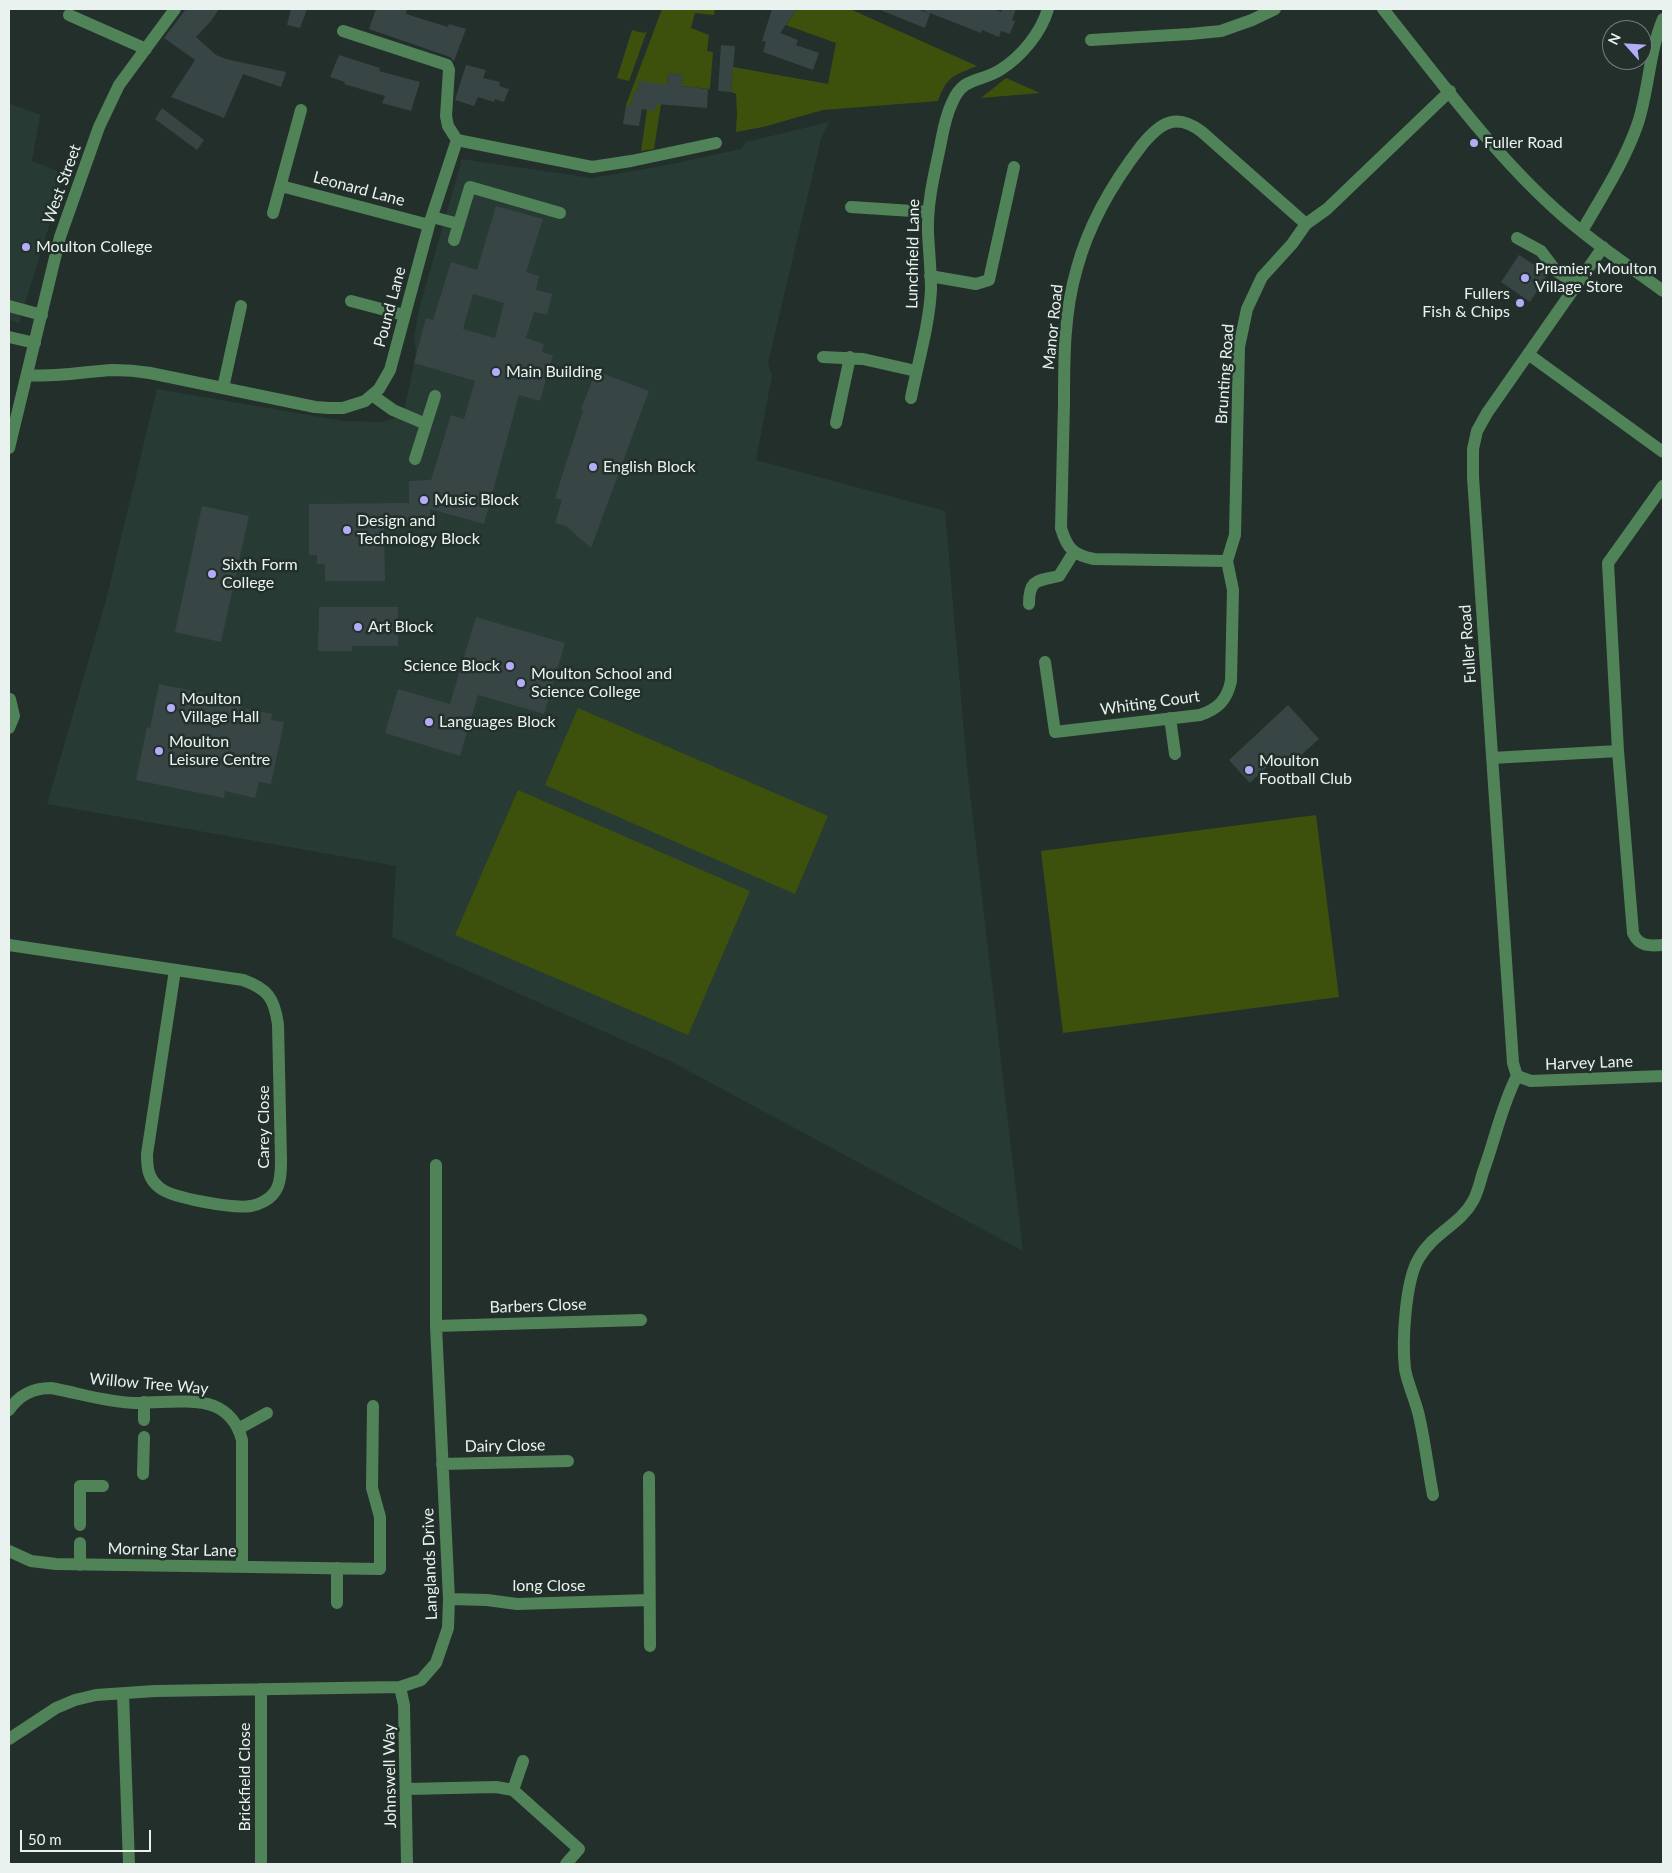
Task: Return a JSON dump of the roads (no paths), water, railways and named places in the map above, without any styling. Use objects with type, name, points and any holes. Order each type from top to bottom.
[{"type":"street","name":"West Street","points":[[9,448],[60,237],[99,127],[119,85],[175,9]]},
{"type":"street","name":"Lunchfield Lane","points":[[910,398],[929,316],[928,212],[930,191],[946,118],[956,93],[964,85],[1000,70],[1020,53],[1032,40],[1042,24],[1048,9]]},
{"type":"street","points":[[1091,40],[1190,34],[1222,30],[1252,20],[1275,9]]},
{"type":"street","points":[[1383,9],[1513,167],[1553,207],[1582,231],[1663,291]]},
{"type":"street","points":[[69,15],[146,49]]},
{"type":"street","points":[[1582,231],[1620,163],[1638,122],[1655,43],[1663,19]]},
{"type":"street","points":[[343,31],[448,65],[446,116],[448,126],[456,140],[592,167],[632,161],[716,143]]},
{"type":"street","name":"Brunting Road","points":[[1227,561],[1235,535],[1239,347],[1249,304],[1262,277],[1292,244],[1306,224],[1327,209],[1450,91]]},
{"type":"street","points":[[273,213],[301,110]]},
{"type":"street","name":"Manor Road","points":[[1074,552],[1064,538],[1061,528],[1064,367],[1067,321],[1077,268],[1086,241],[1114,186],[1132,158],[1161,125],[1173,121],[1185,122],[1202,132],[1306,224]]},
{"type":"street","name":"Pound Lane","points":[[28,374],[58,376],[128,370],[150,372],[314,407],[343,408],[365,401],[385,380],[390,370],[404,315],[456,140]]},
{"type":"street","points":[[930,276],[976,284],[989,280],[1014,168]]},
{"type":"street","name":"Leonard Lane","points":[[281,186],[431,221],[459,224]]},
{"type":"street","points":[[454,240],[470,187],[560,213]]},
{"type":"street","points":[[851,207],[928,212]]},
{"type":"street","points":[[1516,238],[1542,251],[1556,271],[1576,284]]},
{"type":"street","name":"Fuller Road","points":[[1517,1076],[1513,1063],[1473,477],[1473,449],[1477,431],[1487,413],[1603,247]]},
{"type":"street","points":[[351,301],[404,315]]},
{"type":"street","points":[[9,306],[42,315]]},
{"type":"street","points":[[223,388],[241,306]]},
{"type":"street","points":[[9,337],[35,343]]},
{"type":"street","points":[[1528,354],[1663,452]]},
{"type":"street","points":[[824,357],[864,359],[916,372]]},
{"type":"street","points":[[836,423],[850,357]]},
{"type":"street","points":[[372,395],[393,410],[426,424]]},
{"type":"street","points":[[415,459],[435,396]]},
{"type":"street","points":[[1663,486],[1608,563],[1618,751],[1633,933],[1636,940],[1642,944],[1663,945]]},
{"type":"street","points":[[1029,604],[1029,590],[1034,583],[1059,576],[1074,552],[1082,557],[1094,559],[1227,561]]},
{"type":"street","name":"Whiting Court","points":[[1045,662],[1055,732],[1200,715],[1212,710],[1223,702],[1229,691],[1233,590],[1227,561]]},
{"type":"street","points":[[9,728],[14,716],[10,699]]},
{"type":"street","points":[[1170,718],[1175,754]]},
{"type":"street","points":[[1492,758],[1618,751]]},
{"type":"street","name":"Carey Close","points":[[9,945],[243,980],[256,984],[265,990],[276,1009],[278,1024],[281,1160],[280,1179],[275,1193],[264,1202],[252,1206],[236,1207],[176,1196],[161,1190],[153,1182],[147,1170],[147,1154],[175,970]]},
{"type":"street","points":[[1433,1494],[1420,1418],[1405,1371],[1407,1304],[1413,1272],[1418,1258],[1429,1243],[1439,1233],[1459,1219],[1474,1200],[1506,1097],[1517,1076]]},
{"type":"street","name":"Harvey Lane","points":[[1517,1076],[1531,1081],[1663,1076]]},
{"type":"street","name":"Langlands Drive","points":[[9,1739],[56,1708],[75,1700],[96,1695],[155,1691],[400,1687],[422,1680],[436,1663],[448,1628],[449,1599],[436,1326],[436,1165]]},
{"type":"street","name":"Barbers Close","points":[[436,1326],[641,1320]]},
{"type":"street","name":"Willow Tree Way","points":[[9,1410],[22,1396],[42,1388],[51,1388],[100,1399],[211,1405],[226,1413],[238,1429]]},
{"type":"street","points":[[144,1402],[144,1420]]},
{"type":"street","name":"Morning Star Lane","points":[[9,1551],[43,1564],[380,1569],[380,1517],[372,1488],[373,1406]]},
{"type":"street","points":[[242,1567],[243,1448],[238,1429],[266,1413]]},
{"type":"street","points":[[143,1474],[144,1437]]},
{"type":"street","name":"Dairy Close","points":[[442,1464],[568,1461]]},
{"type":"street","points":[[649,1477],[650,1646]]},
{"type":"street","points":[[80,1525],[80,1486],[103,1486]]},
{"type":"street","points":[[80,1543],[80,1565]]},
{"type":"street","points":[[336,1603],[337,1568]]},
{"type":"street","name":"long Close","points":[[449,1599],[487,1600],[517,1604],[649,1600]]},
{"type":"street","name":"Johnswell Way","points":[[400,1687],[404,1706],[407,1864]]},
{"type":"street","name":"Brickfield Close","points":[[261,1689],[261,1864]]},
{"type":"street","points":[[123,1694],[129,1864]]},
{"type":"street","points":[[513,1790],[523,1761]]},
{"type":"street","points":[[407,1789],[496,1787],[513,1790],[579,1849],[566,1864]]},
{"type":"place","name":"Fuller Road","points":[[1474,143]]},
{"type":"place","name":"Moulton College","points":[[26,247]]},
{"type":"place","name":"Premier, Moulton Village Store","points":[[1525,278]]},
{"type":"place","name":"Fullers Fish & Chips","points":[[1520,303]]},
{"type":"place","name":"Main Building","points":[[496,372]]},
{"type":"place","name":"English Block","points":[[593,467]]},
{"type":"place","name":"Music Block","points":[[424,500]]},
{"type":"place","name":"Design and Technology Block","points":[[347,530]]},
{"type":"place","name":"Sixth Form College","points":[[212,574]]},
{"type":"place","name":"Art Block","points":[[358,627]]},
{"type":"place","name":"Science Block","points":[[510,666]]},
{"type":"place","name":"Moulton School and Science College","points":[[521,683]]},
{"type":"place","name":"Moulton Village Hall","points":[[171,708]]},
{"type":"place","name":"Languages Block","points":[[429,722]]},
{"type":"place","name":"Moulton Leisure Centre","points":[[159,751]]},
{"type":"place","name":"Moulton Football Club","points":[[1249,770]]}]
